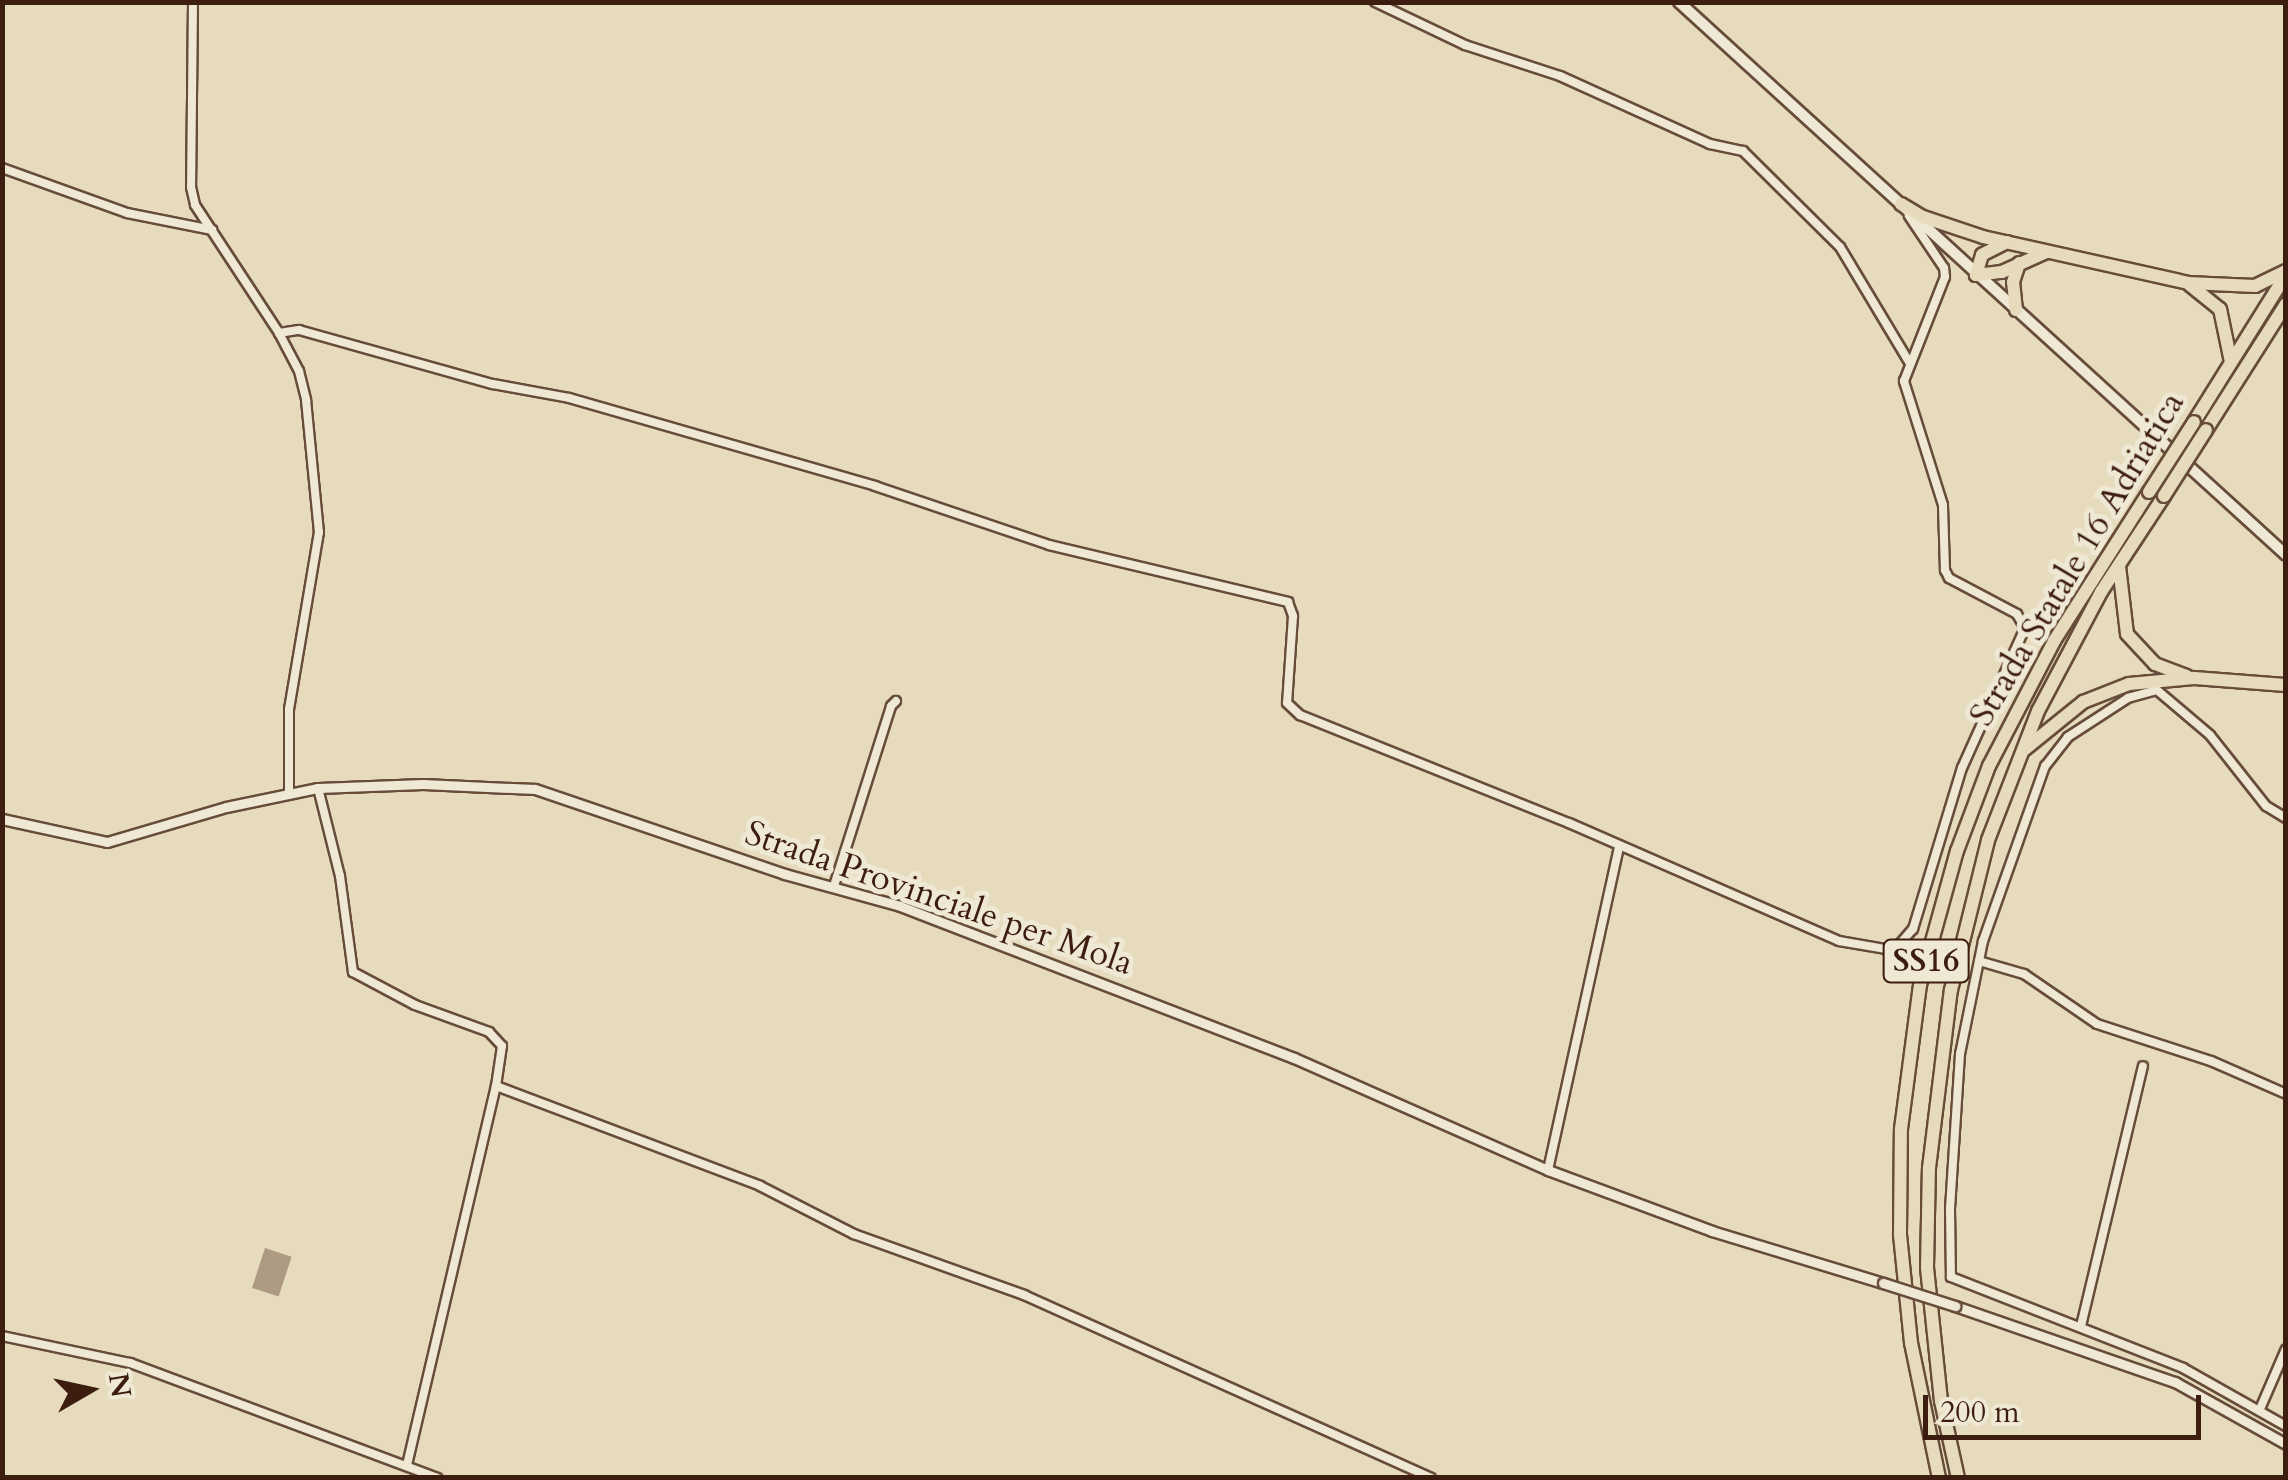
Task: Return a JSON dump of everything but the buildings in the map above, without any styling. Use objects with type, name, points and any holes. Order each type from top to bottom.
[{"type":"highway","points":[[1902,204],[1951,228],[2188,283],[2254,286],[2286,273]]},
{"type":"highway","points":[[2010,242],[1982,255],[1976,275],[1989,276],[2048,251]]},
{"type":"highway","points":[[2016,310],[2013,282],[2019,262]]},
{"type":"highway","name":"Strada Statale 16 Adriatica","points":[[1958,1478],[1941,1401],[1926,1268],[1928,1168],[1956,971],[1988,840],[2020,754],[2065,655],[2118,564],[2164,496],[2231,362],[2286,273]]},
{"type":"highway","points":[[2188,283],[2220,309],[2231,362]]},
{"type":"highway","name":"Strada Statale 16 Adriatica","points":[[1938,1478],[1911,1343],[1900,1234],[1901,1129],[1920,985],[1956,851],[1989,766],[2054,642],[2149,492],[2286,304]]},
{"type":"highway","points":[[2118,564],[2123,618],[2135,647],[2154,664],[2194,678]]},
{"type":"highway","points":[[2020,754],[2083,702],[2130,684],[2194,678],[2286,685]]},
{"type":"main road","points":[[1679,2],[2286,555]]},
{"type":"street","points":[[193,2],[191,187],[195,204],[279,333],[299,371],[306,400],[319,532],[289,709],[290,792]]},
{"type":"street","points":[[1375,2],[1465,45],[1560,76],[1710,144],[1743,151],[1840,247],[1909,362]]},
{"type":"street","points":[[2,168],[127,213],[212,230]]},
{"type":"street","points":[[279,333],[300,330],[493,384],[569,398],[937,505],[1049,545],[1288,602],[1293,616],[1287,703],[1292,710],[1858,946],[1898,946],[1913,930],[1962,768],[2026,628],[2017,614],[1949,578],[1945,570],[1943,505],[1904,381],[1945,278],[1944,268],[1902,204]]},
{"type":"street","points":[[2286,818],[2266,806],[2210,735],[2158,690],[2128,698],[2068,737],[2045,766],[1978,961],[1954,1110],[1951,1277],[2183,1368],[2286,1426]]},
{"type":"street","points":[[834,886],[891,706],[896,701]]},
{"type":"street","name":"Strada Provinciale per Mola","points":[[2,819],[107,842],[290,792],[318,788],[423,784],[534,789],[900,906],[1115,986],[1294,1058],[1548,1170],[1712,1231],[1955,1306],[2175,1382],[2286,1444]]},
{"type":"street","points":[[318,788],[340,876],[354,972],[416,1005],[488,1032],[502,1046],[407,1466]]},
{"type":"street","points":[[1548,1170],[1619,846]]},
{"type":"street","points":[[1978,961],[2024,974],[2097,1024],[2211,1061],[2286,1094]]},
{"type":"street","points":[[2080,1326],[2143,1066]]},
{"type":"street","points":[[496,1086],[760,1186],[854,1234],[1024,1294],[1431,1478]]},
{"type":"street","points":[[2,1336],[130,1363],[438,1478]]},
{"type":"street","points":[[2260,1409],[2286,1349]]},
{"type":"shaded area","points":[[265,1248],[292,1257],[279,1297],[252,1288]]}]
